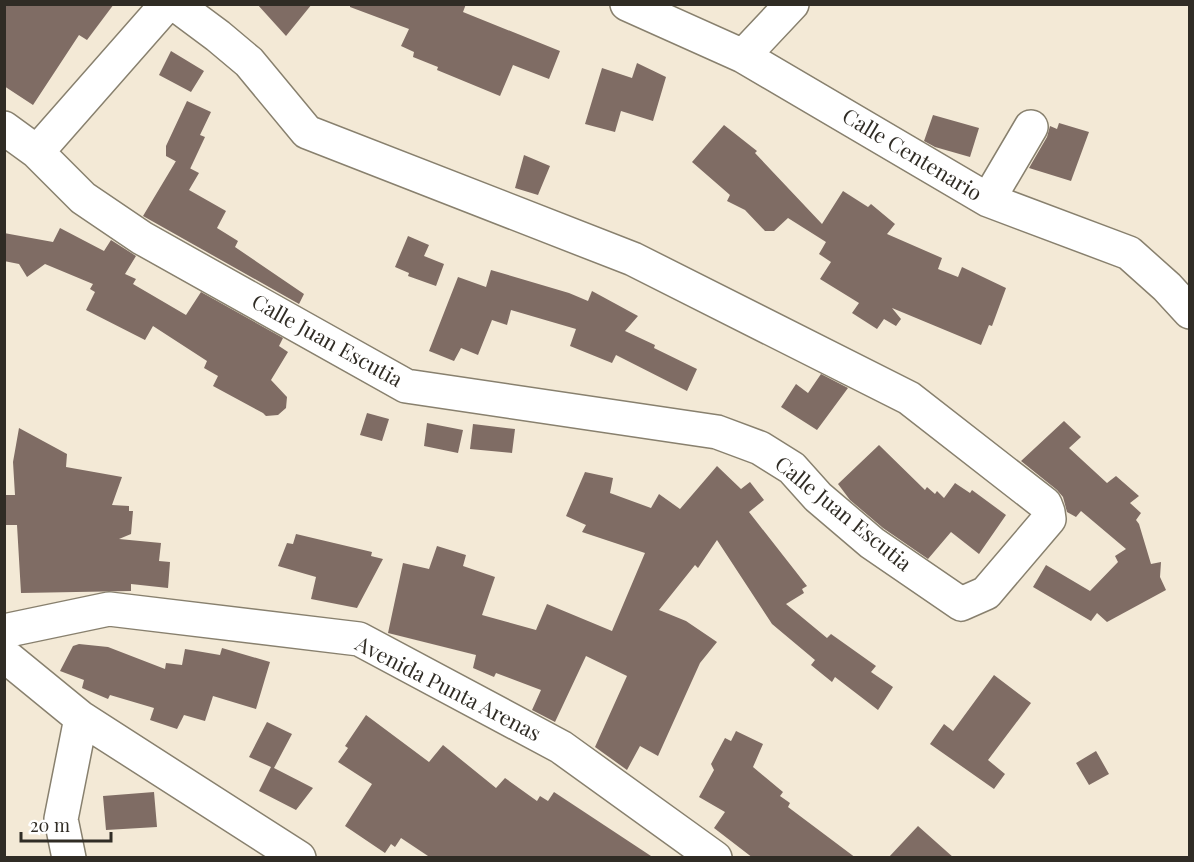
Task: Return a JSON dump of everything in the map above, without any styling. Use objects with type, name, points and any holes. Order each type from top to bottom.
[{"type":"street","points":[[37,152],[167,4]]},
{"type":"street","name":"Calle Juan Escutia","points":[[4,129],[37,152],[83,198],[142,238],[406,386],[717,432],[760,448],[792,468],[819,497],[872,543],[961,604],[987,594],[1049,519],[1045,504],[909,398],[633,259],[306,132],[249,62],[175,4]]},
{"type":"street","name":"Calle Centenario","points":[[627,4],[743,56],[988,200],[1129,253],[1167,287],[1190,312]]},
{"type":"street","points":[[743,56],[792,4]]},
{"type":"street","points":[[988,200],[1031,127]]},
{"type":"street","name":"Avenida Punta Arenas","points":[[4,631],[109,609],[359,639],[561,747],[715,858]]},
{"type":"street","points":[[4,655],[81,718],[299,858]]},
{"type":"street","points":[[69,858],[61,819],[81,718]]},
{"type":"building","points":[[4,4],[114,4],[87,40],[79,35],[33,105],[4,86]]},
{"type":"building","points":[[257,4],[312,4],[286,36]]},
{"type":"building","points":[[350,4],[466,4],[463,12],[560,51],[549,79],[513,65],[500,96],[437,70],[438,67],[413,57],[414,52],[401,46],[409,29],[350,7]]},
{"type":"building","points":[[171,51],[204,71],[191,92],[159,75]]},
{"type":"building","points":[[637,63],[666,77],[653,121],[621,111],[615,132],[585,124],[602,68],[632,78]]},
{"type":"building","points":[[187,101],[211,112],[200,135],[205,137],[190,169],[166,156],[166,146]]},
{"type":"building","points":[[933,115],[979,128],[970,157],[935,147],[924,141]]},
{"type":"building","points":[[1059,123],[1089,132],[1071,181],[1029,168],[1047,137],[1050,126],[1057,129]]},
{"type":"building","points":[[724,125],[757,151],[755,153],[822,224],[843,191],[868,207],[871,204],[895,224],[887,234],[942,258],[938,269],[958,277],[962,267],[1006,288],[992,326],[989,325],[981,345],[892,308],[901,319],[896,326],[884,319],[877,329],[852,313],[859,303],[820,279],[831,262],[819,254],[826,242],[788,218],[774,231],[765,231],[745,210],[727,201],[730,195],[692,162]]},
{"type":"building","points":[[524,155],[550,166],[538,195],[515,188]]},
{"type":"building","points":[[176,161],[199,173],[189,190],[226,211],[217,228],[238,241],[235,247],[304,294],[299,304],[143,216]]},
{"type":"building","points":[[60,228],[104,251],[111,240],[136,256],[125,274],[136,279],[133,284],[186,315],[201,292],[283,338],[279,346],[288,352],[271,380],[287,397],[286,408],[278,415],[266,416],[213,386],[218,376],[204,368],[207,361],[153,326],[145,340],[86,310],[95,292],[90,289],[93,284],[45,264],[27,277],[19,264],[4,261],[4,233],[53,242]]},
{"type":"building","points":[[408,236],[429,245],[424,256],[444,264],[436,286],[408,276],[409,273],[395,267]]},
{"type":"building","points":[[491,270],[569,293],[588,301],[592,291],[638,316],[625,331],[697,369],[687,391],[616,355],[612,363],[570,346],[576,329],[511,310],[507,325],[492,320],[478,355],[461,348],[454,361],[429,351],[458,277],[486,287]]},
{"type":"building","points":[[821,374],[848,388],[817,430],[781,407],[796,384],[808,393]]},
{"type":"building","points":[[367,413],[389,419],[382,441],[360,435]]},
{"type":"building","points":[[1064,421],[1081,437],[1069,448],[1107,483],[1116,476],[1139,496],[1130,503],[1141,513],[1136,520],[1151,564],[1161,562],[1160,577],[1166,590],[1107,622],[1097,613],[1091,621],[1033,587],[1046,565],[1090,591],[1118,562],[1115,556],[1126,549],[1081,511],[1076,517],[1067,512],[1063,497],[1057,490],[1021,461]]},
{"type":"building","points":[[427,423],[463,430],[458,453],[424,446]]},
{"type":"building","points":[[473,424],[515,429],[512,453],[470,449]]},
{"type":"building","points":[[19,428],[67,454],[66,467],[122,477],[112,505],[129,506],[129,511],[133,511],[131,534],[119,539],[161,543],[159,561],[170,562],[168,588],[131,584],[131,591],[21,593],[17,525],[4,525],[4,495],[15,495],[13,462]]},
{"type":"building","points":[[879,445],[925,490],[927,487],[935,494],[937,491],[944,498],[955,483],[970,493],[972,490],[1006,515],[979,554],[951,532],[928,559],[883,528],[850,500],[838,484]]},
{"type":"building","points":[[717,466],[741,489],[750,482],[764,500],[749,512],[807,586],[802,589],[804,593],[786,604],[827,638],[831,634],[876,666],[871,672],[893,687],[878,710],[835,677],[832,682],[811,665],[815,660],[772,624],[717,540],[698,568],[695,565],[659,610],[686,621],[717,642],[700,663],[658,756],[640,746],[627,770],[595,747],[627,676],[586,656],[555,722],[532,710],[541,690],[496,673],[494,677],[473,668],[476,655],[388,633],[403,563],[429,569],[437,546],[466,555],[463,566],[495,577],[482,615],[536,630],[547,604],[612,631],[645,553],[582,532],[586,525],[566,516],[585,472],[613,478],[610,493],[651,508],[659,494],[680,509]]},
{"type":"building","points":[[296,534],[372,552],[371,556],[383,559],[357,608],[311,599],[316,577],[278,566],[287,543],[293,544]]},
{"type":"building","points":[[79,644],[108,647],[165,669],[166,663],[182,665],[185,649],[220,655],[222,648],[270,662],[256,709],[213,696],[205,721],[184,715],[177,729],[150,720],[154,708],[110,695],[108,699],[82,688],[84,680],[60,671],[73,646]]},
{"type":"building","points":[[994,675],[1031,703],[988,760],[1005,774],[994,789],[930,744],[944,724],[953,731]]},
{"type":"building","points":[[366,715],[429,762],[443,745],[496,788],[505,778],[537,801],[540,796],[548,801],[554,792],[654,858],[431,858],[401,838],[395,847],[391,844],[385,853],[345,826],[372,784],[338,762],[348,748],[345,746]]},
{"type":"building","points":[[267,722],[292,734],[274,768],[313,788],[296,810],[259,791],[271,767],[249,757]]},
{"type":"building","points":[[736,731],[763,744],[753,767],[783,792],[780,796],[790,803],[788,807],[856,858],[753,858],[714,828],[725,812],[699,797],[714,770],[711,764],[725,738],[731,741]]},
{"type":"building","points":[[1096,751],[1109,774],[1089,785],[1076,763]]},
{"type":"building","points":[[154,792],[157,827],[106,830],[103,796]]},
{"type":"building","points":[[918,826],[954,858],[888,858]]}]
